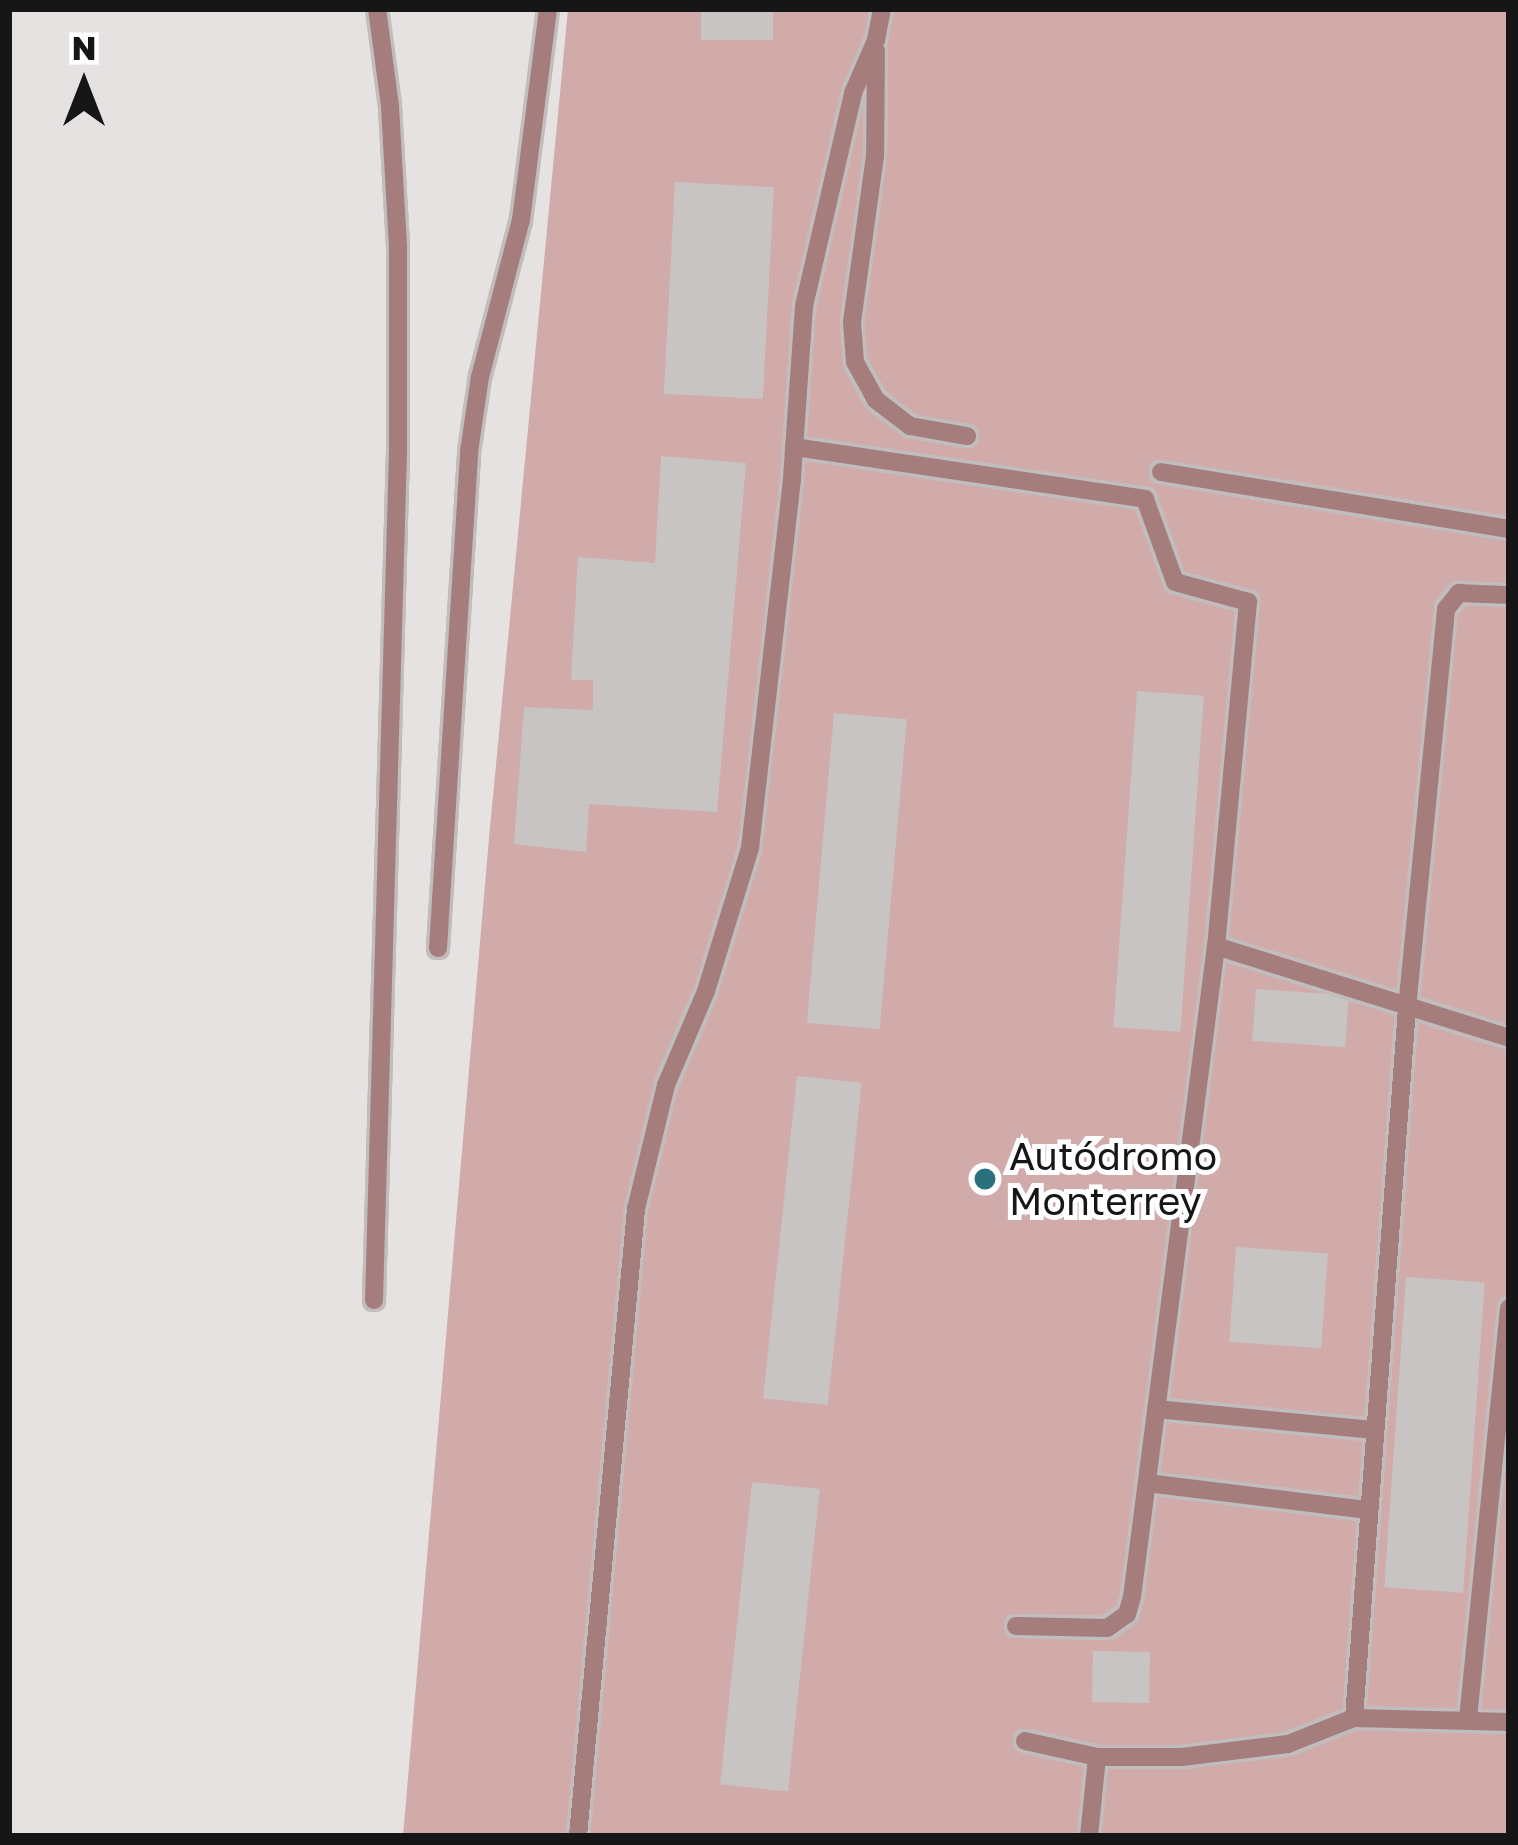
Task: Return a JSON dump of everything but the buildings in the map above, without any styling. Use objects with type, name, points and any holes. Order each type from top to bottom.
[{"type":"lane","points":[[374,1300],[398,450],[398,246],[390,106],[377,9]]},
{"type":"lane","points":[[438,948],[469,452],[480,377],[534,142],[548,9]]},
{"type":"lane","points":[[882,9],[876,40],[875,156],[852,322],[855,362],[876,400],[910,426],[967,436]]},
{"type":"lane","points":[[578,1836],[636,1209],[666,1085],[706,991],[750,848],[794,447],[803,306],[853,93],[876,40]]},
{"type":"lane","points":[[794,447],[1144,499],[1175,582],[1248,602],[1216,946],[1127,1615],[1118,1624],[1088,1631],[1016,1626]]},
{"type":"lane","points":[[1161,472],[1509,529]]},
{"type":"lane","points":[[1354,1718],[1407,1008],[1446,609],[1460,593],[1509,595]]},
{"type":"lane","points":[[1216,946],[1509,1038]]},
{"type":"lane","points":[[1468,1719],[1509,1308]]},
{"type":"lane","points":[[1156,1409],[1375,1430]]},
{"type":"lane","points":[[1147,1483],[1369,1510]]},
{"type":"lane","points":[[1025,1741],[1097,1756],[1182,1757],[1288,1744],[1354,1718],[1509,1722]]},
{"type":"lane","points":[[1088,1836],[1097,1756]]},
{"type":"shaded area","name":"Autódromo Monterrey","points":[[568,9],[1509,9],[1509,1836],[403,1836],[489,838]]},
{"type":"place","name":"Autódromo Monterrey","points":[[985,1179]]}]
